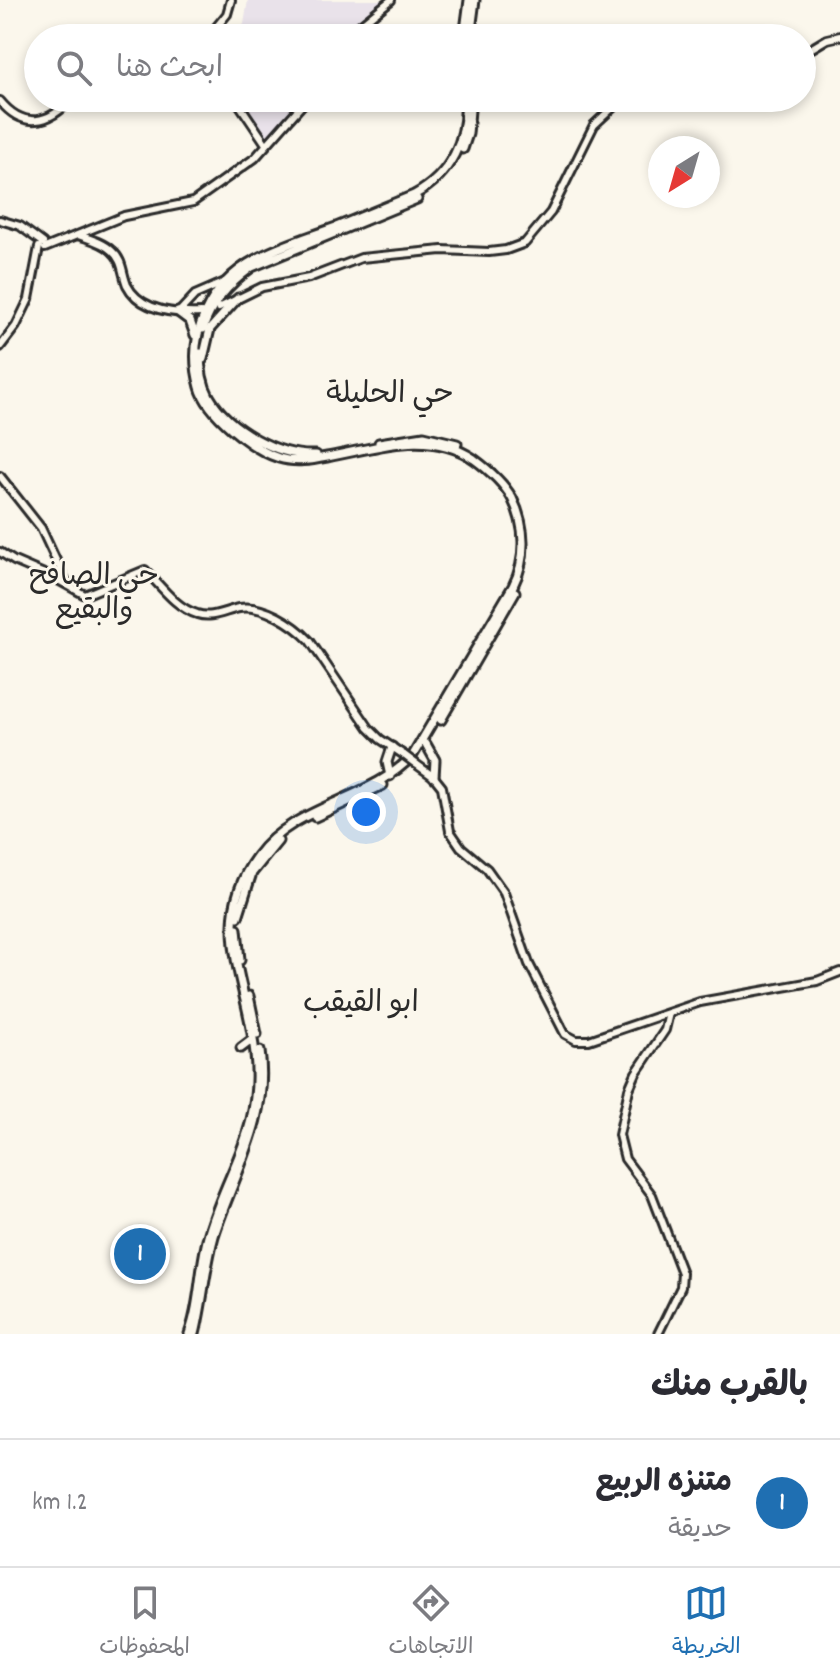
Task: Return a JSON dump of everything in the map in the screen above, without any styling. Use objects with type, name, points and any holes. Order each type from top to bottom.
[{"type":"main road","points":[[469,24],[472,0]]},
{"type":"main road","points":[[192,1334],[212,1243],[252,1141],[260,1103],[261,1062],[237,941],[238,912],[244,892],[259,862],[287,832],[391,781],[419,754],[521,580],[528,544],[527,526],[515,494],[502,477],[479,457],[457,444],[424,436],[319,455],[301,455],[269,447],[248,436],[211,399],[201,369],[200,344],[205,322],[217,300],[233,282],[261,262],[414,195],[437,179],[460,145],[467,112]]},
{"type":"main road","points":[[195,348],[209,295],[259,257],[342,228]]},
{"type":"main road","points":[[201,369],[209,331],[238,298]]},
{"type":"main road","points":[[185,312],[194,329],[196,367],[204,398],[216,414],[278,458],[303,461],[399,443],[433,442],[451,447],[477,461],[498,479],[515,504],[523,533],[517,577],[413,755],[398,770],[294,822],[266,845],[245,877],[235,904],[232,935],[256,1090],[249,1132],[209,1234],[192,1334]]},
{"type":"main road","points":[[426,744],[436,763],[434,777]]},
{"type":"main road","points":[[389,772],[387,759],[392,747]]},
{"type":"main road","points":[[419,754],[431,754]]},
{"type":"street","points":[[219,24],[231,0]]},
{"type":"street","points":[[361,24],[391,0]]},
{"type":"street","points":[[816,46],[840,36]]},
{"type":"street","points":[[0,101],[13,116],[29,121],[53,112]]},
{"type":"street","points":[[244,112],[266,144]]},
{"type":"street","points":[[0,347],[16,326],[29,299],[35,258],[42,246],[130,214],[193,202],[255,158],[296,112]]},
{"type":"street","points":[[219,308],[272,284],[309,278],[361,258],[442,250],[489,252],[525,243],[551,212],[594,125],[608,112]]},
{"type":"street","points":[[0,221],[19,227],[42,246]]},
{"type":"street","points":[[78,235],[106,246],[114,253],[120,261],[128,287],[141,300],[157,308],[201,313]]},
{"type":"street","points":[[185,312],[192,298],[209,295]]},
{"type":"street","points":[[0,476],[41,528],[68,586]]},
{"type":"street","points":[[0,552],[80,593],[91,594],[145,570],[180,605],[198,615],[214,616],[248,607],[272,615],[299,630],[310,641],[364,720],[392,747],[434,777],[445,794],[450,831],[461,847],[487,869],[506,897],[529,964],[565,1034],[574,1040],[583,1041],[709,1000],[817,981],[840,972]]},
{"type":"street","points":[[54,578],[60,566]]},
{"type":"street","points":[[658,1334],[681,1287],[682,1270],[649,1189],[625,1159],[619,1131],[631,1083],[663,1034],[669,1013]]},
{"type":"shaded area","points":[[248,0],[381,0],[387,8],[367,24],[244,24]]},
{"type":"shaded area","points":[[247,112],[298,112],[268,143]]},
{"type":"green space","points":[[139,1227],[158,1266],[150,1275],[142,1277],[126,1261],[129,1236]]},
{"type":"place","name":"متنزه الربيع","points":[[140,1254]]},
{"type":"district","name":"حي الحليلة","points":[[390,396]]},
{"type":"district","name":"حي الصافح والبقيع","points":[[94,595]]},
{"type":"district","name":"ابو القيقب","points":[[361,1005]]}]
